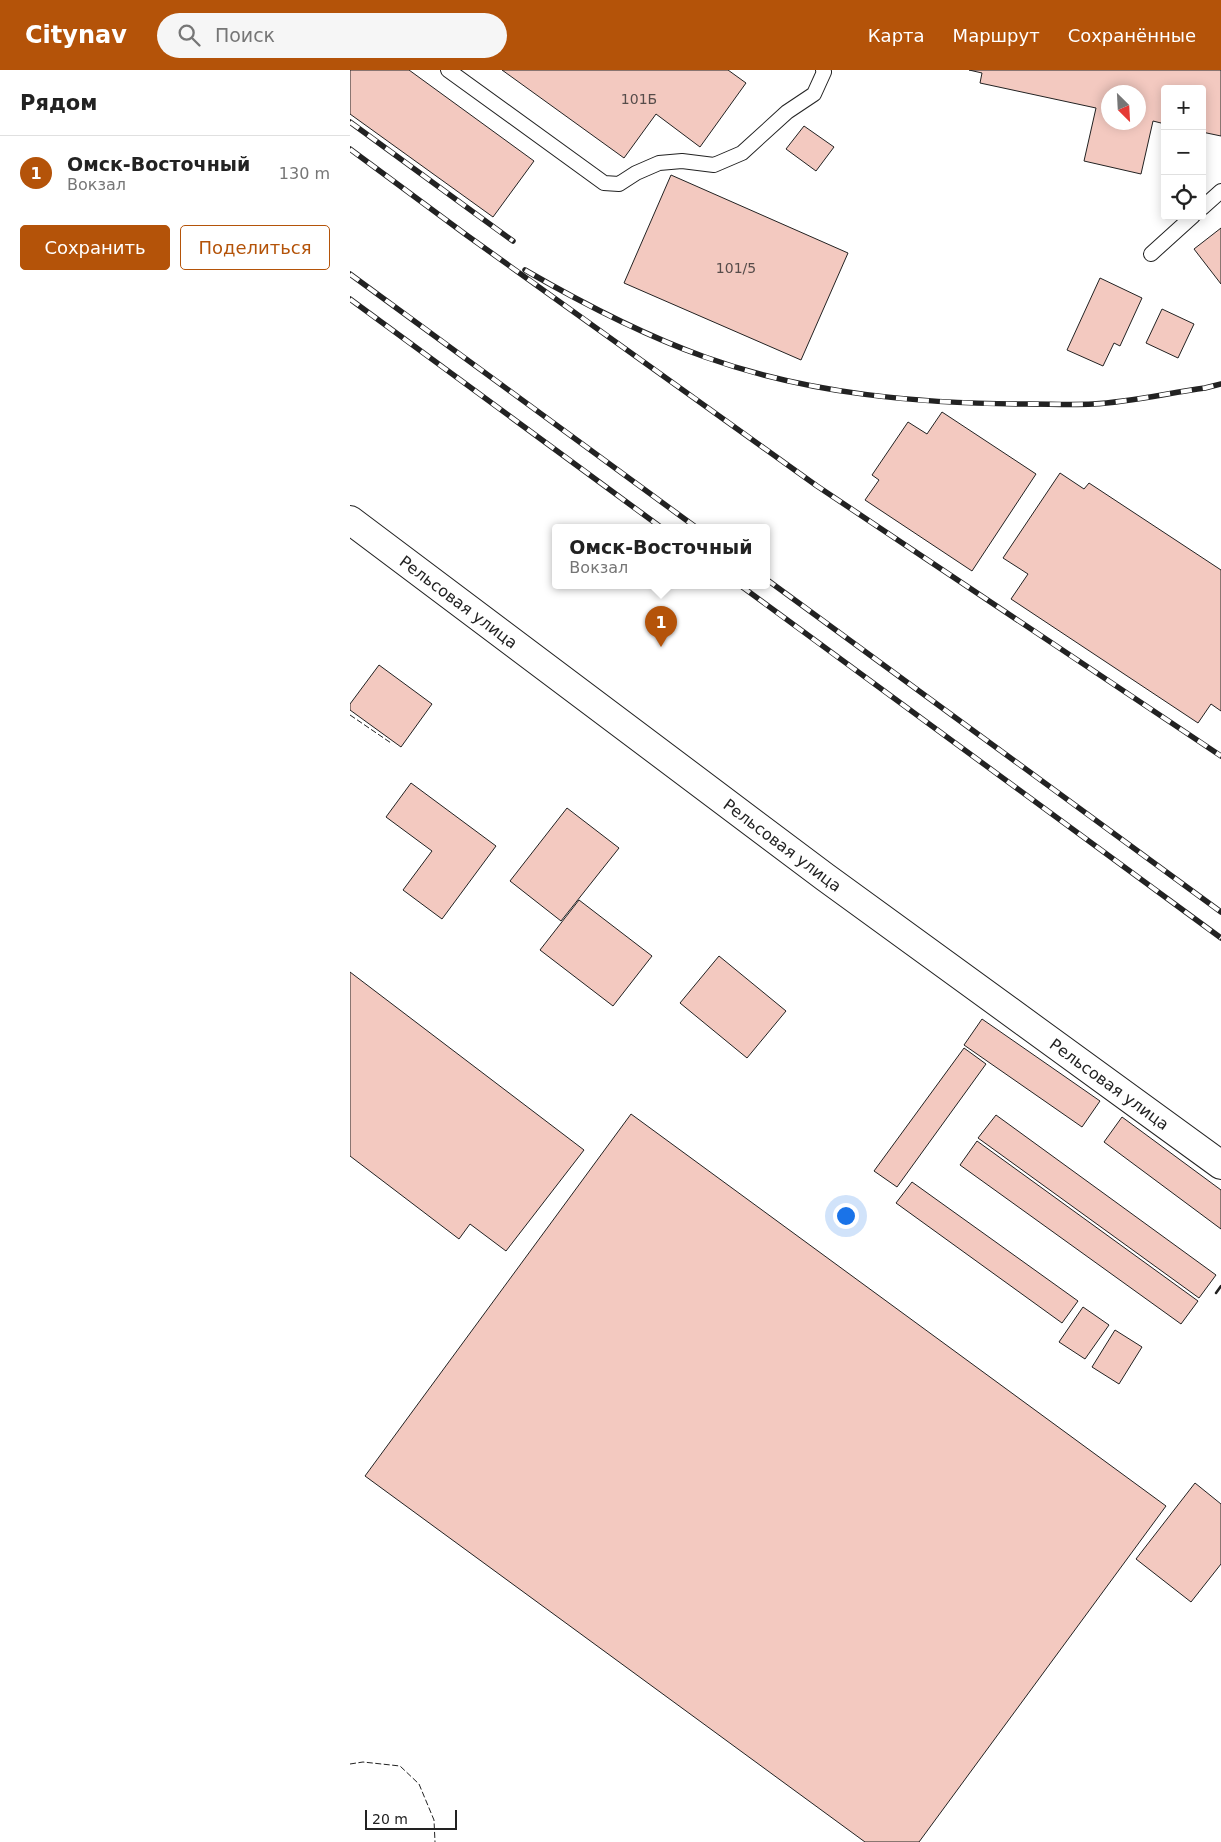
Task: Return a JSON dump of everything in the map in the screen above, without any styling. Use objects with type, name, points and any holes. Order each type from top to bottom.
[{"type":"street","name":"Рельсовая улица","points":[[350,520],[817,871],[1221,1164]]},
{"type":"lane","points":[[448,70],[604,183],[619,184],[636,173],[659,163],[682,161],[714,165],[742,153],[787,112],[814,94],[824,72],[823,70]]},
{"type":"lane","points":[[1206,204],[1221,191]]},
{"type":"lane","points":[[1151,254],[1189,220]]},
{"type":"building","points":[[350,70],[409,70],[534,161],[493,217],[350,114]]},
{"type":"building","points":[[502,70],[728,70],[746,83],[700,147],[656,114],[624,158]]},
{"type":"building","points":[[969,70],[1221,70],[1221,136],[1206,133],[1206,85],[1161,85],[1161,123],[1153,121],[1141,174],[1084,161],[1096,108],[980,83],[982,73]]},
{"type":"building","points":[[804,126],[834,147],[816,171],[786,149]]},
{"type":"building","points":[[671,175],[848,253],[801,360],[624,283]]},
{"type":"building","points":[[1221,228],[1221,284],[1194,249]]},
{"type":"building","points":[[1100,278],[1142,298],[1120,346],[1114,343],[1103,366],[1067,350]]},
{"type":"building","points":[[1162,309],[1194,324],[1178,358],[1146,343]]},
{"type":"building","points":[[942,412],[1036,474],[972,571],[865,500],[879,480],[872,475],[908,422],[927,434]]},
{"type":"building","points":[[1060,473],[1084,489],[1089,483],[1221,570],[1221,711],[1211,704],[1198,723],[1011,599],[1028,574],[1003,558]]},
{"type":"building","points":[[379,665],[432,704],[401,747],[350,710],[350,704]]},
{"type":"building","points":[[411,783],[496,846],[442,919],[403,890],[432,851],[386,817]]},
{"type":"building","points":[[567,808],[619,848],[561,921],[510,881]]},
{"type":"building","points":[[579,900],[652,956],[613,1006],[540,950]]},
{"type":"building","points":[[719,956],[786,1011],[747,1058],[680,1003]]},
{"type":"building","points":[[350,972],[584,1150],[506,1251],[470,1224],[459,1239],[350,1156]]},
{"type":"building","points":[[982,1019],[1100,1101],[1082,1127],[964,1045]]},
{"type":"building","points":[[964,1048],[986,1064],[897,1187],[874,1171]]},
{"type":"building","points":[[631,1114],[1166,1506],[919,1842],[865,1842],[365,1476]]},
{"type":"building","points":[[996,1115],[1216,1275],[1199,1298],[978,1138]]},
{"type":"building","points":[[1122,1117],[1221,1190],[1221,1229],[1104,1142]]},
{"type":"building","points":[[977,1141],[1198,1301],[1181,1324],[960,1165]]},
{"type":"building","points":[[912,1182],[1078,1301],[1062,1323],[896,1203]]},
{"type":"building","points":[[1083,1307],[1109,1325],[1085,1359],[1059,1342]]},
{"type":"building","points":[[1115,1330],[1142,1347],[1119,1384],[1092,1367]]},
{"type":"building","points":[[1195,1483],[1221,1504],[1221,1564],[1191,1602],[1136,1559]]},
{"type":"railway","points":[[350,122],[513,241]]},
{"type":"railway","points":[[350,149],[465,234],[817,486],[1221,756]]},
{"type":"railway","points":[[525,270],[613,318],[659,339],[744,370],[824,388],[906,399],[947,402],[1077,404],[1107,403],[1221,384]]},
{"type":"railway","points":[[350,274],[692,524]]},
{"type":"railway","points":[[350,299],[657,524]]},
{"type":"railway","points":[[770,582],[1221,912]]},
{"type":"railway","points":[[745,589],[1221,938]]},
{"type":"fence","points":[[350,715],[391,743]]},
{"type":"fence","points":[[350,1764],[363,1762],[400,1766],[419,1784],[434,1820],[435,1842]]},
{"type":"wall","points":[[1216,1293],[1221,1286]]},
{"type":"place","name":"Омск-Восточный","points":[[661,647]]}]
